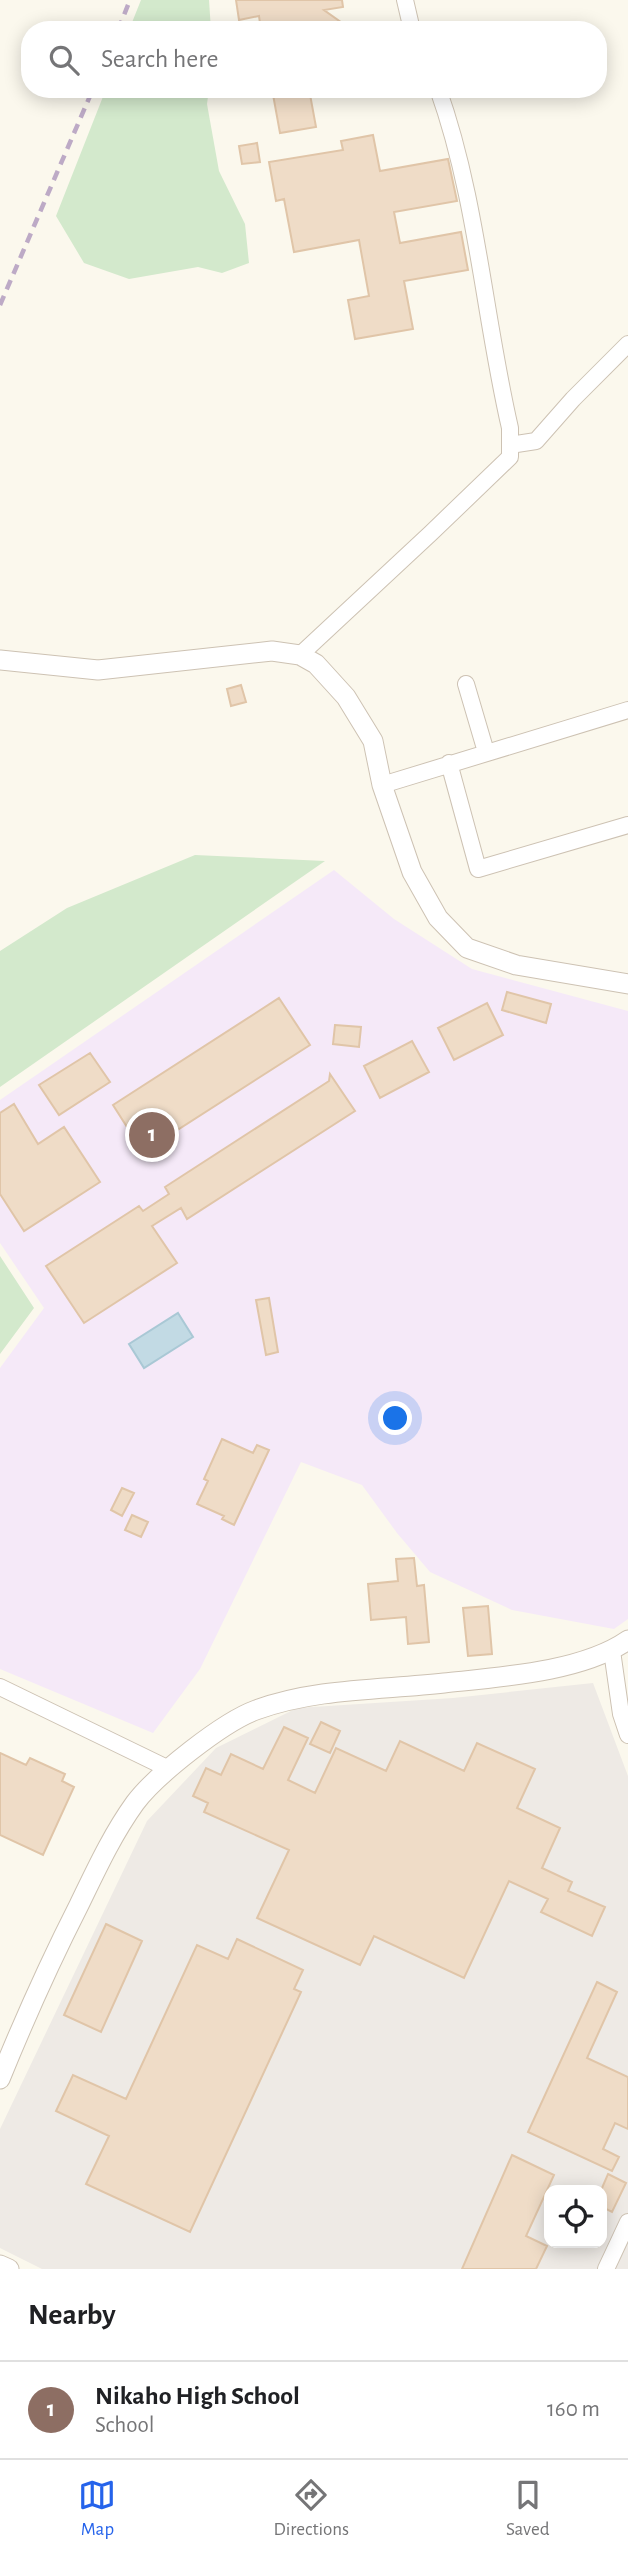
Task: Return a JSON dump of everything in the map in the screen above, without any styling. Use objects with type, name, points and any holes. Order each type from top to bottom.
[{"type":"street","points":[[405,0],[410,21]]},
{"type":"street","points":[[300,655],[510,457],[510,428],[476,244],[453,130],[441,98]]},
{"type":"street","points":[[510,444],[536,442],[573,399],[628,344]]},
{"type":"street","points":[[0,660],[98,670],[272,651],[300,655],[316,664],[346,697],[373,741],[382,786],[412,872],[438,918],[467,948],[516,965],[628,984]]},
{"type":"street","points":[[466,684],[486,752]]},
{"type":"street","points":[[382,786],[449,763],[628,710]]},
{"type":"street","points":[[449,763],[478,869],[628,825]]},
{"type":"street","points":[[0,2079],[51,1961],[109,1843],[136,1801],[169,1769],[204,1741],[254,1711],[304,1696],[500,1677],[594,1658],[620,1645],[621,1714],[628,1735]]},
{"type":"street","points":[[0,1687],[169,1769]]},
{"type":"street","points":[[606,2269],[628,2222]]},
{"type":"street","points":[[0,2265],[9,2269]]},
{"type":"shaded area","points":[[334,870],[394,919],[472,969],[628,1011],[628,1619],[614,1629],[512,1610],[430,1572],[362,1485],[301,1462],[200,1669],[153,1733],[0,1669],[0,1368],[44,1308],[0,1243],[0,1100]]},
{"type":"shaded area","points":[[593,1683],[628,1776],[628,2269],[42,2269],[0,2248],[0,2129],[147,1821],[216,1748],[297,1708],[453,1698]]},
{"type":"green space","points":[[141,0],[209,0],[210,21],[133,21]]},
{"type":"green space","points":[[102,98],[208,98],[219,171],[245,224],[249,263],[222,273],[198,267],[129,279],[84,263],[56,216]]},
{"type":"green space","points":[[195,855],[325,861],[0,1087],[0,951],[67,908]]},
{"type":"green space","points":[[0,1256],[34,1308],[0,1354]]},
{"type":"water","points":[[178,1313],[193,1337],[144,1368],[129,1344]]},
{"type":"building","points":[[236,0],[342,0],[343,7],[324,10],[339,21],[260,21],[259,16],[239,20]]},
{"type":"building","points":[[274,98],[311,98],[316,127],[280,133]]},
{"type":"building","points":[[373,135],[380,171],[448,159],[457,201],[394,212],[400,243],[461,232],[468,270],[404,281],[413,329],[355,339],[348,300],[369,296],[359,240],[294,252],[284,199],[276,201],[269,162],[343,150],[341,141]]},
{"type":"building","points":[[257,143],[260,162],[242,164],[239,146]]},
{"type":"building","points":[[241,685],[246,702],[231,706],[227,689]]},
{"type":"building","points":[[507,992],[551,1004],[546,1023],[502,1010]]},
{"type":"building","points":[[279,998],[310,1045],[143,1152],[113,1105]]},
{"type":"building","points":[[487,1003],[503,1035],[454,1060],[438,1028]]},
{"type":"building","points":[[335,1025],[361,1027],[359,1047],[333,1044]]},
{"type":"building","points":[[412,1041],[429,1072],[380,1098],[364,1066]]},
{"type":"building","points":[[90,1053],[110,1082],[59,1115],[39,1085]]},
{"type":"building","points":[[330,1074],[355,1111],[187,1219],[181,1208],[152,1226],[177,1263],[84,1323],[46,1266],[139,1206],[143,1211],[169,1194],[165,1187],[329,1081]]},
{"type":"building","points":[[14,1104],[38,1144],[64,1127],[100,1182],[24,1231],[0,1194],[0,1113]]},
{"type":"building","points":[[269,1298],[278,1352],[266,1355],[256,1300]]},
{"type":"building","points":[[222,1439],[253,1453],[257,1445],[269,1450],[234,1525],[222,1519],[224,1516],[197,1504],[208,1481],[204,1479]]},
{"type":"building","points":[[122,1488],[134,1493],[122,1516],[111,1510]]},
{"type":"building","points":[[132,1515],[148,1522],[141,1537],[125,1530]]},
{"type":"building","points":[[414,1558],[417,1586],[424,1585],[429,1642],[408,1644],[406,1617],[371,1620],[368,1584],[398,1581],[396,1559]]},
{"type":"building","points":[[488,1606],[492,1654],[468,1656],[463,1608]]},
{"type":"building","points":[[321,1722],[340,1731],[330,1753],[310,1744]]},
{"type":"building","points":[[284,1727],[308,1738],[288,1780],[315,1793],[336,1748],[386,1771],[400,1741],[464,1771],[477,1743],[535,1769],[517,1808],[560,1828],[542,1868],[572,1882],[568,1891],[605,1907],[592,1936],[541,1912],[548,1899],[509,1881],[464,1978],[374,1936],[360,1965],[257,1918],[289,1850],[204,1812],[208,1803],[193,1796],[206,1768],[221,1775],[231,1754],[263,1769]]},
{"type":"building","points":[[0,1753],[26,1765],[30,1758],[65,1774],[62,1781],[74,1787],[43,1855],[0,1835]]},
{"type":"building","points":[[106,1924],[142,1941],[101,2032],[64,2015]]},
{"type":"building","points":[[237,1939],[303,1970],[294,1989],[301,1992],[190,2232],[86,2184],[109,2136],[56,2111],[73,2075],[126,2099],[197,1945],[228,1959]]},
{"type":"building","points":[[597,1982],[617,1992],[587,2058],[628,2077],[628,2129],[615,2123],[603,2149],[619,2157],[612,2171],[528,2132]]},
{"type":"building","points":[[512,2155],[554,2175],[549,2185],[544,2185],[544,2197],[526,2236],[546,2248],[536,2269],[462,2269]]},
{"type":"building","points":[[608,2174],[626,2183],[612,2212],[607,2210],[607,2185],[603,2185]]},
{"type":"railway","points":[[122,21],[130,0]]},
{"type":"railway","points":[[0,305],[89,98]]},
{"type":"place","name":"Nikaho High School","points":[[152,1135]]}]
